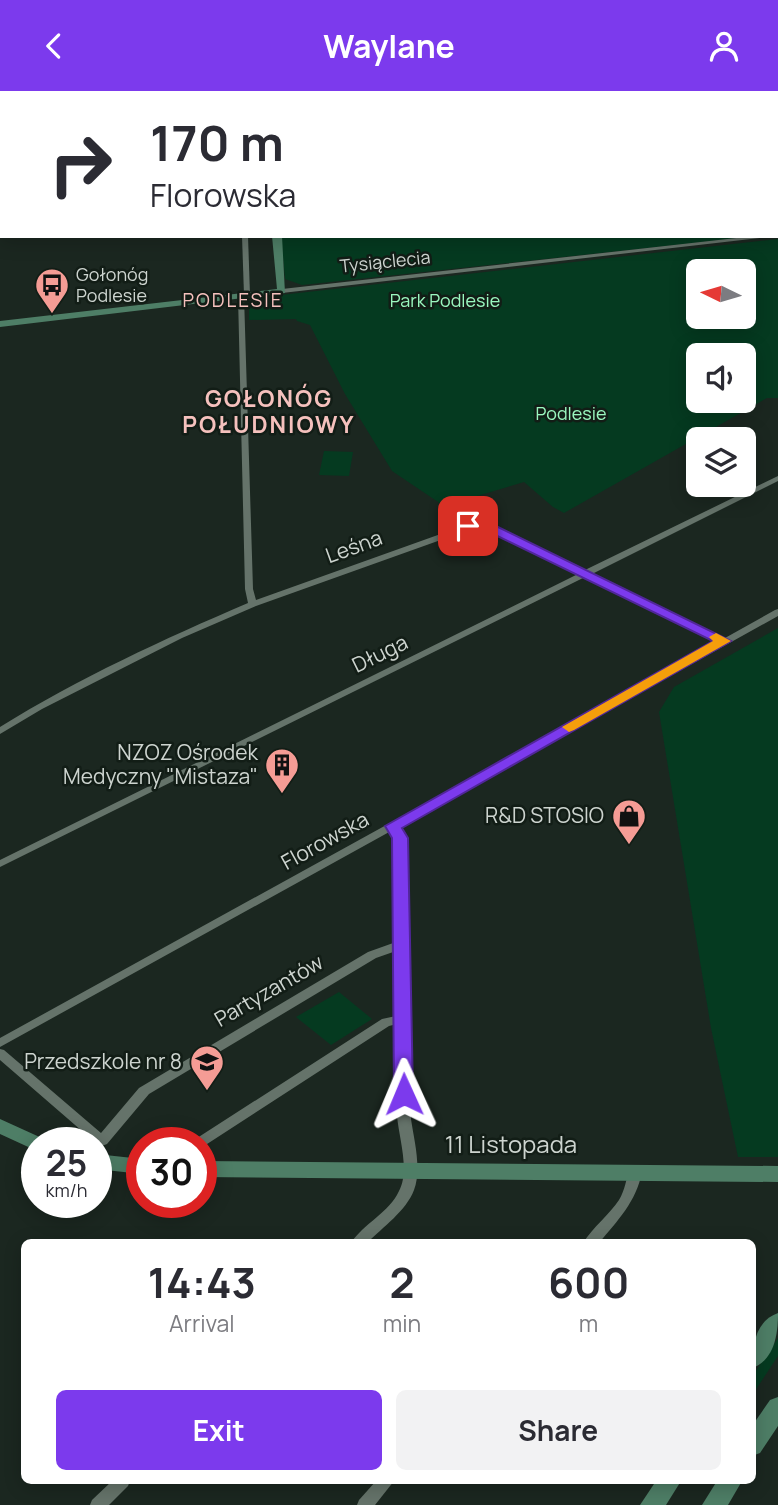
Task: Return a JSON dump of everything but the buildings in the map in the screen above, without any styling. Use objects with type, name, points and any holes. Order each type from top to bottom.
[{"type":"street","points":[[245,238],[250,589],[253,604]]},
{"type":"street","points":[[277,238],[282,291]]},
{"type":"street","name":"Tysiąclecia","points":[[0,324],[758,238]]},
{"type":"street","name":"Długa","points":[[0,864],[778,478]]},
{"type":"street","name":"Leśna","points":[[0,731],[39,707],[125,663],[253,604],[477,524],[724,641]]},
{"type":"street","name":"Florowska","points":[[0,1043],[778,612]]},
{"type":"street","points":[[362,1239],[402,1197],[408,1184],[404,1119],[400,838],[393,826]]},
{"type":"street","name":"Partyzantów","points":[[112,1134],[144,1091],[372,955],[402,944]]},
{"type":"street","points":[[217,1131],[386,1022],[402,1019]]},
{"type":"street","points":[[0,1053],[75,1127]]},
{"type":"street","points":[[0,1126],[21,1136]]},
{"type":"street","name":"11 Listopada","points":[[217,1169],[778,1174]]},
{"type":"street","points":[[594,1239],[627,1201],[632,1191],[635,1172]]},
{"type":"street","points":[[756,1353],[778,1322]]},
{"type":"street","points":[[756,1440],[778,1407]]},
{"type":"street","points":[[98,1505],[119,1484]]},
{"type":"street","points":[[365,1505],[383,1484]]},
{"type":"street","points":[[652,1505],[666,1484]]},
{"type":"street","points":[[713,1505],[728,1484]]},
{"type":"green space","points":[[281,238],[740,238],[302,285],[285,279]]},
{"type":"green space","name":"Podlesie","points":[[778,239],[778,398],[767,398],[756,404],[756,343],[686,343],[686,413],[741,413],[716,427],[686,427],[686,444],[564,513],[524,482],[444,506],[392,471],[345,394],[310,325],[296,319],[249,320],[249,302],[254,298]]},
{"type":"green space","points":[[324,451],[353,452],[349,476],[319,475]]},
{"type":"green space","points":[[778,628],[778,1157],[738,1157],[711,1028],[659,712],[674,687]]},
{"type":"green space","points":[[339,992],[372,1019],[331,1045],[296,1017]]},
{"type":"green space","points":[[778,1338],[778,1356],[756,1389],[756,1371]]},
{"type":"slow traffic","points":[[569,727],[724,641],[716,637]]},
{"type":"place","name":"Gołonóg Podlesie","points":[[52,315]]},
{"type":"place","name":"NZOZ Ośrodek Medyczny \"Mistaza\"","points":[[282,795]]},
{"type":"place","name":"R&D STOSIO","points":[[629,846]]},
{"type":"place","name":"Przedszkole nr 8","points":[[207,1092]]},
{"type":"district","name":"PODLESIE","points":[[233,300]]},
{"type":"district","name":"GOŁONÓG POŁUDNIOWY","points":[[269,412]]},
{"type":"route","points":[[404,1094],[400,838],[393,826],[724,641],[488,527],[477,524],[468,526]]},
{"type":"park label","name":"Park Podlesie","points":[[445,301]]}]
